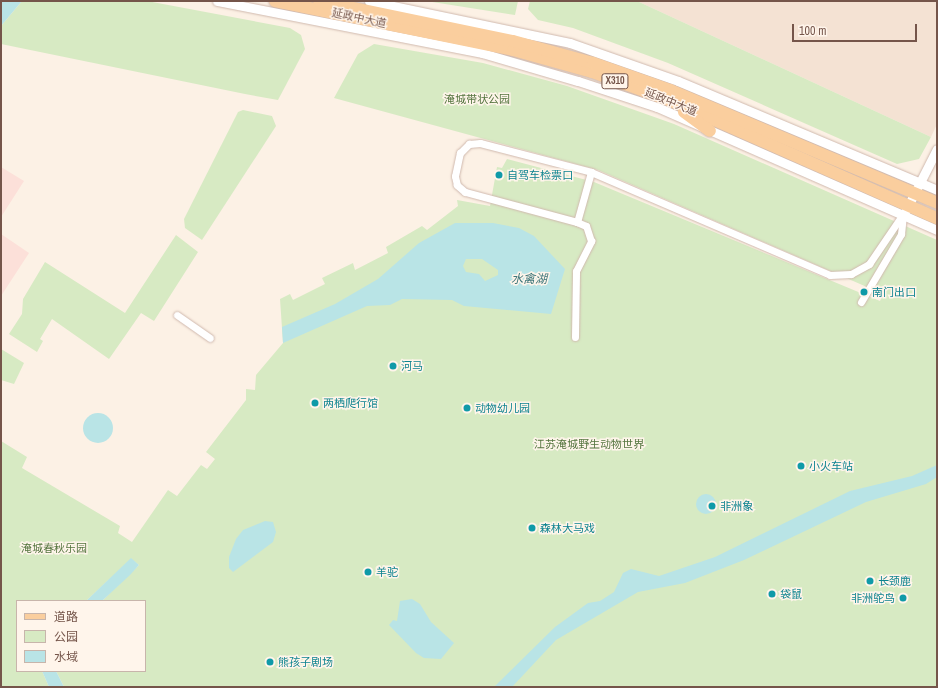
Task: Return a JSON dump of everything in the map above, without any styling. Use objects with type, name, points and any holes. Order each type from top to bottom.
[{"type":"main road","name":"延政中大道","points":[[275,1],[513,50],[592,72],[665,99],[906,210],[937,218]]},
{"type":"main road","name":"延政中大道","points":[[319,1],[513,41],[593,63],[670,90],[917,188],[937,203]]},
{"type":"main road","points":[[665,99],[710,131]]},
{"type":"street","points":[[217,1],[482,53],[657,108],[906,210],[937,230]]},
{"type":"street","points":[[369,1],[570,42],[678,81],[917,188],[937,190]]},
{"type":"street","points":[[575,337],[576,271],[591,241],[586,226],[577,222],[465,192],[457,185],[454,176],[460,153],[468,144],[480,143],[591,172],[830,275],[851,274],[869,264],[906,210],[937,149]]},
{"type":"street","points":[[577,222],[591,172]]},
{"type":"street","points":[[861,302],[901,234],[906,210]]},
{"type":"street","points":[[177,315],[210,338]]},
{"type":"shaded area","points":[[637,1],[937,1],[937,124],[931,137]]},
{"type":"shaded area","points":[[1,167],[24,181],[1,217]]},
{"type":"shaded area","points":[[1,234],[29,253],[1,296]]},
{"type":"green space","points":[[22,1],[147,1],[290,28],[301,35],[305,49],[278,100],[1,44],[1,26]]},
{"type":"green space","points":[[426,1],[518,1],[515,15]]},
{"type":"green space","points":[[530,1],[637,1],[931,137],[919,159],[897,164],[668,63],[573,28],[538,20],[528,9]]},
{"type":"green space","name":"江苏淹城野生动物世界","points":[[374,44],[483,63],[567,86],[674,124],[937,240],[937,687],[64,687],[56,672],[146,672],[146,600],[103,600],[139,565],[131,559],[87,600],[16,600],[16,672],[42,672],[49,687],[1,687],[1,441],[27,457],[22,468],[120,526],[118,533],[132,542],[168,490],[177,496],[201,465],[207,469],[215,459],[206,452],[246,400],[246,389],[255,390],[256,375],[283,343],[280,299],[290,294],[293,300],[325,284],[322,278],[353,263],[355,270],[388,253],[386,247],[422,226],[427,230],[458,206],[457,200],[490,206],[497,167],[502,168],[507,159],[594,182],[880,301],[883,294],[598,170],[334,98],[358,54]]},
{"type":"green space","points":[[243,110],[272,116],[276,126],[202,240],[185,228],[184,219],[238,112]]},
{"type":"green space","points":[[176,235],[198,252],[154,321],[141,313],[109,359],[52,319],[40,339],[43,341],[37,352],[9,334],[22,314],[23,299],[45,262],[125,313]]},
{"type":"green space","points":[[1,349],[24,363],[14,384],[1,380]]},
{"type":"water","points":[[1,1],[22,1],[1,26]]},
{"type":"water","name":"水禽湖","points":[[455,223],[493,223],[519,228],[534,236],[565,269],[551,314],[464,306],[452,300],[402,299],[390,305],[367,306],[283,343],[282,327],[335,304],[378,279],[419,243]],"holes":[[[466,259],[482,259],[498,270],[498,275],[485,281],[479,274],[466,272],[463,266]]]},
{"type":"water","points":[[98,413],[108,418],[113,428],[108,438],[98,443],[88,438],[83,428],[88,418]]},
{"type":"water","points":[[937,465],[937,477],[926,484],[866,502],[744,560],[685,583],[638,592],[556,640],[512,687],[494,687],[555,627],[588,603],[600,601],[614,592],[623,573],[631,569],[659,576],[715,557],[850,491],[912,476]]},
{"type":"water","points":[[706,494],[713,497],[716,504],[713,511],[706,514],[699,511],[696,504],[699,497]]},
{"type":"water","points":[[265,521],[273,522],[276,532],[273,542],[233,572],[229,568],[229,557],[236,539],[243,530]]},
{"type":"water","points":[[131,558],[139,565],[103,600],[87,600]]},
{"type":"water","points":[[412,599],[420,604],[431,622],[454,643],[441,659],[424,658],[416,653],[389,625],[393,620],[397,621],[400,601]]},
{"type":"water","points":[[42,672],[56,672],[64,687],[49,687]]},
{"type":"place","name":"自驾车检票口","points":[[499,175]]},
{"type":"place","name":"南门出口","points":[[864,292]]},
{"type":"place","name":"河马","points":[[393,366]]},
{"type":"place","name":"两栖爬行馆","points":[[315,403]]},
{"type":"place","name":"动物幼儿园","points":[[467,408]]},
{"type":"place","name":"小火车站","points":[[801,466]]},
{"type":"place","name":"非洲象","points":[[712,506]]},
{"type":"place","name":"森林大马戏","points":[[532,528]]},
{"type":"place","name":"羊驼","points":[[368,572]]},
{"type":"place","name":"长颈鹿","points":[[870,581]]},
{"type":"place","name":"袋鼠","points":[[772,594]]},
{"type":"place","name":"非洲鸵鸟","points":[[903,598]]},
{"type":"place","name":"熊孩子剧场","points":[[270,662]]},
{"type":"park label","name":"淹城带状公园","points":[[477,99]]},
{"type":"park label","name":"淹城春秋乐园","points":[[54,548]]}]
